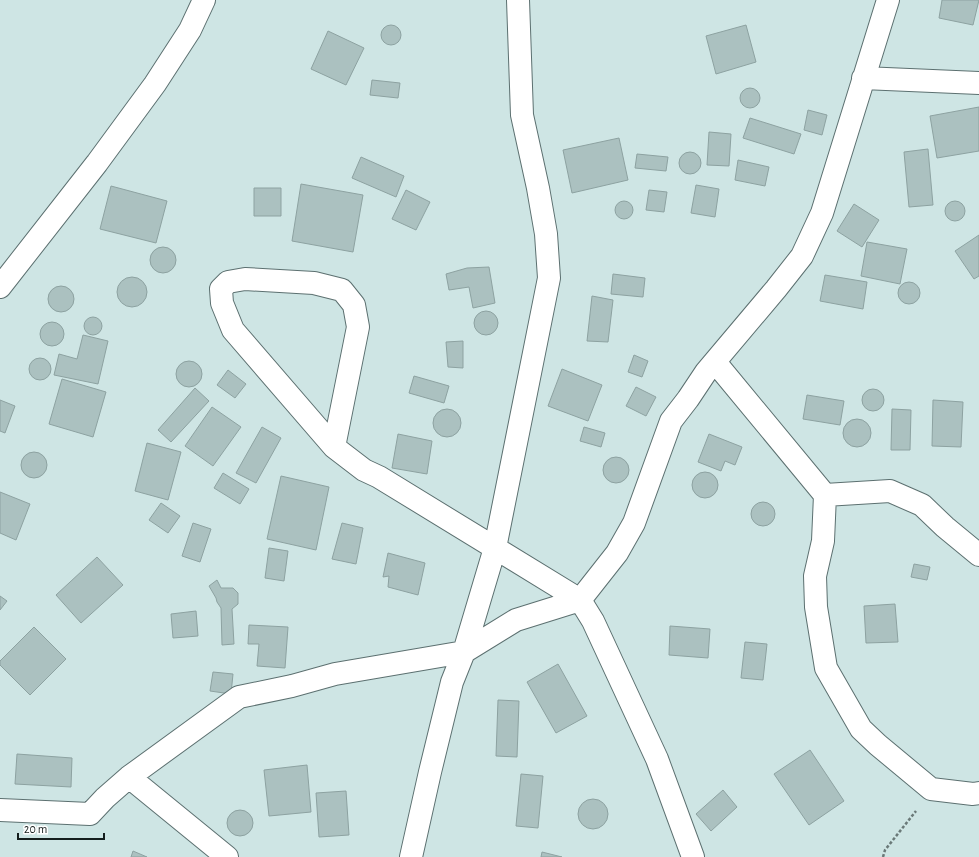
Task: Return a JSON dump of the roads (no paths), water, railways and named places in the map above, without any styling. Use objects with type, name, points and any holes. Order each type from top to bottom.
[{"type":"street","points":[[0,287],[97,163],[155,84],[190,30],[204,0]]},
{"type":"street","points":[[411,857],[452,682],[464,652],[495,548],[549,278],[546,234],[541,203],[522,115],[518,0]]},
{"type":"street","points":[[0,810],[90,814],[105,798],[129,777],[239,697],[292,686],[335,674],[464,652],[516,620],[580,600],[617,553],[634,523],[671,420],[715,362],[802,256],[822,213],[888,0]]},
{"type":"street","points":[[863,78],[979,83]]},
{"type":"street","points":[[334,447],[358,327],[354,305],[342,290],[314,283],[256,278],[228,282],[222,289],[222,303],[233,330],[334,447],[364,470],[379,477],[580,600],[593,621],[657,758],[693,857]]},
{"type":"street","points":[[715,362],[825,495],[823,541],[816,576],[816,607],[826,668],[861,729],[931,789],[973,794],[979,792]]},
{"type":"street","points":[[825,495],[890,491],[922,504],[945,527],[979,555]]},
{"type":"street","points":[[129,777],[227,857]]}]
